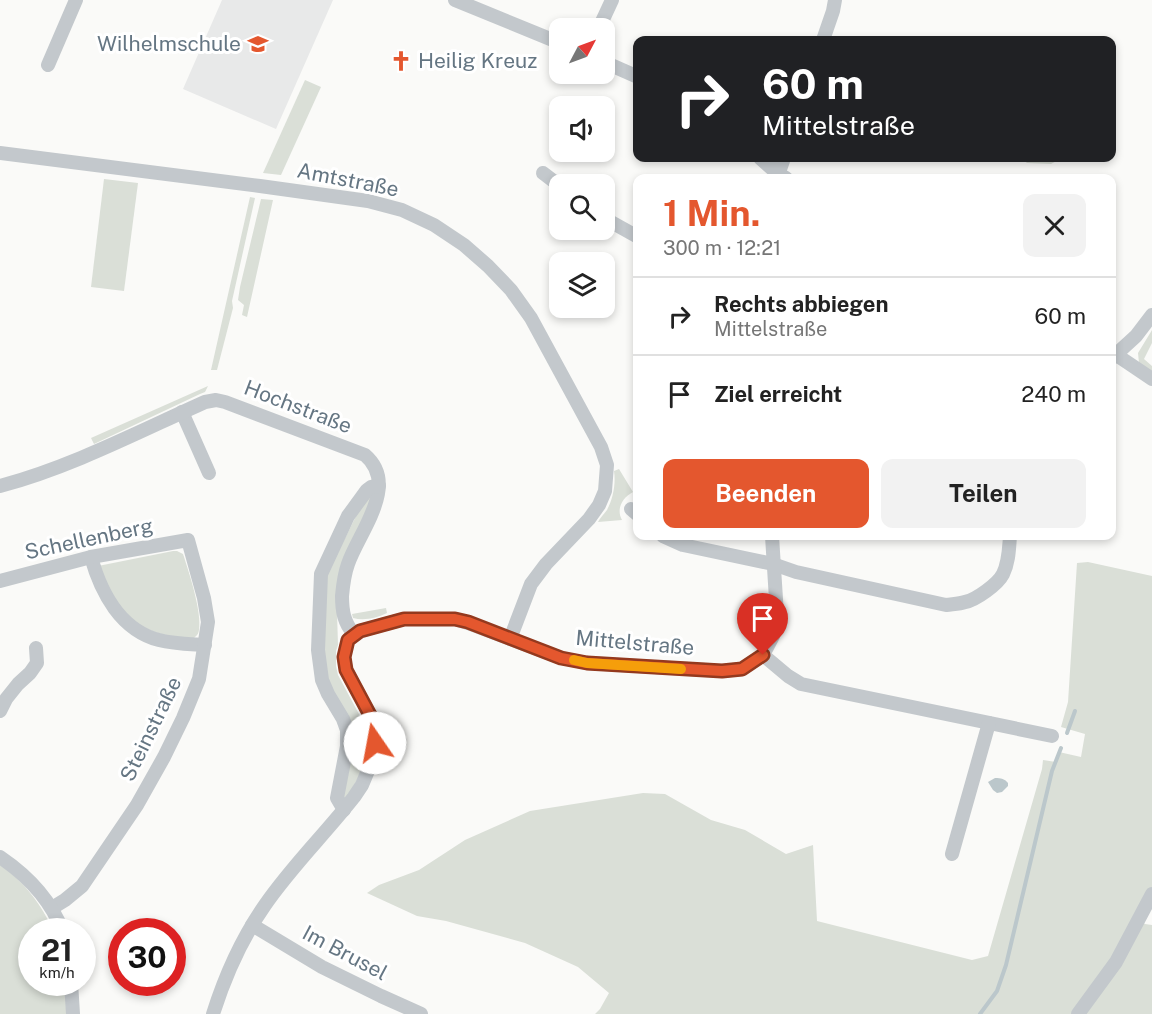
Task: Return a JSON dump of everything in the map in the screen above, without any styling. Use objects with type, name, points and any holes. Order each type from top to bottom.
[{"type":"street","points":[[48,65],[75,0]]},
{"type":"street","points":[[455,0],[549,38]]},
{"type":"street","points":[[604,18],[612,0]]},
{"type":"street","points":[[824,36],[835,0]]},
{"type":"street","points":[[615,67],[633,75]]},
{"type":"street","name":"Amtstraße","points":[[0,153],[368,201],[402,210],[434,225],[464,245],[488,266],[511,290],[531,318],[601,447],[607,465],[604,491],[599,505],[590,519],[546,564],[531,584],[510,639]]},
{"type":"street","points":[[764,162],[778,174]]},
{"type":"street","points":[[543,172],[549,177]]},
{"type":"street","points":[[615,224],[633,234]]},
{"type":"street","points":[[1116,353],[1136,336],[1152,315]]},
{"type":"street","points":[[1116,357],[1152,379]]},
{"type":"street","name":"Hochstraße","points":[[0,486],[90,454],[205,402],[216,400],[364,455],[375,467],[379,486]]},
{"type":"street","points":[[182,412],[209,473]]},
{"type":"street","points":[[213,1014],[229,970],[252,925],[276,890],[344,810],[362,785],[372,762],[375,743],[370,715],[346,670],[344,657],[346,645],[354,634],[344,618],[342,605],[343,585],[348,563],[376,504],[379,486],[367,490],[348,516],[321,574],[318,650],[322,680],[347,730],[347,746],[337,798],[344,810]]},
{"type":"street","name":"Schellenberg","points":[[0,581],[91,557],[188,540]]},
{"type":"street","name":"Steinstraße","points":[[52,908],[82,886],[137,805],[164,757],[199,679],[208,622],[204,598],[188,540]]},
{"type":"street","points":[[671,540],[683,546],[774,564],[796,572],[946,604],[967,602],[987,591],[1003,574],[1010,540]]},
{"type":"street","points":[[772,540],[777,615],[773,636],[763,655],[788,676],[801,684],[1052,736]]},
{"type":"street","points":[[91,557],[94,571],[103,591],[122,619],[145,635],[158,640],[206,645]]},
{"type":"street","name":"Mittelstraße","points":[[354,634],[404,619],[455,619],[561,658],[587,663],[722,671],[742,669],[763,655]]},
{"type":"street","points":[[0,711],[6,699],[37,663],[36,648]]},
{"type":"street","points":[[952,854],[989,723]]},
{"type":"street","points":[[0,857],[21,872],[43,895],[57,918]]},
{"type":"street","points":[[1078,1014],[1116,962],[1152,894]]},
{"type":"street","name":"Im Brusel","points":[[252,925],[322,967],[421,1014]]},
{"type":"street","points":[[72,996],[73,1014]]},
{"type":"shaded area","name":"Wilhelmschule","points":[[222,0],[333,0],[276,129],[183,89]]},
{"type":"shaded area","points":[[305,80],[321,87],[281,175],[263,173]]},
{"type":"shaded area","points":[[1026,162],[1055,162],[1051,164]]},
{"type":"shaded area","points":[[104,179],[138,183],[124,291],[91,287]]},
{"type":"shaded area","points":[[250,197],[255,198],[232,301],[233,308],[217,370],[211,370]]},
{"type":"shaded area","points":[[261,199],[273,200],[247,317],[242,315],[244,305],[238,300]]},
{"type":"shaded area","points":[[1152,330],[1152,343],[1144,359],[1152,366],[1152,373],[1139,363],[1138,353]]},
{"type":"shaded area","points":[[208,386],[205,392],[94,444],[91,438]]},
{"type":"shaded area","points":[[619,469],[633,492],[621,504],[622,520],[598,522],[609,506],[614,486],[614,471]]},
{"type":"shaded area","points":[[373,492],[337,613],[336,666],[338,675],[360,716],[366,717],[370,737],[364,768],[346,799],[343,799],[352,742],[323,664],[327,574],[359,510]]},
{"type":"shaded area","points":[[173,551],[183,554],[194,592],[199,622],[198,633],[194,638],[153,631],[128,617],[117,605],[98,566]]},
{"type":"shaded area","points":[[1088,562],[1152,576],[1152,891],[1138,920],[1152,925],[1152,1014],[595,1014],[609,993],[578,967],[525,943],[446,921],[417,916],[367,893],[379,885],[419,870],[465,840],[530,811],[643,793],[665,794],[711,820],[745,830],[786,854],[813,845],[817,921],[972,960],[988,956],[1043,760],[1056,762],[1059,752],[1081,757],[1085,734],[1061,727],[1068,702],[1077,563]]},
{"type":"shaded area","points":[[386,608],[387,613],[370,618],[353,618],[352,614]]},
{"type":"shaded area","points":[[995,778],[1003,779],[1008,783],[1002,792],[997,793],[988,782]]},
{"type":"shaded area","points":[[0,864],[32,894],[46,918],[18,918],[18,996],[66,996],[67,1014],[0,1014]]},
{"type":"waterway","points":[[1067,733],[1075,711]]},
{"type":"waterway","points":[[980,1014],[997,991],[1006,965],[1052,771],[1061,748]]},
{"type":"slow traffic","points":[[574,660],[587,663],[681,669]]},
{"type":"place","name":"Wilhelmschule","points":[[258,44]]},
{"type":"place","name":"Heilig Kreuz","points":[[401,61]]},
{"type":"route","points":[[375,743],[370,715],[346,670],[344,657],[346,645],[348,640],[360,631],[404,619],[455,619],[468,622],[561,658],[587,663],[722,671],[742,669],[763,655]]}]
